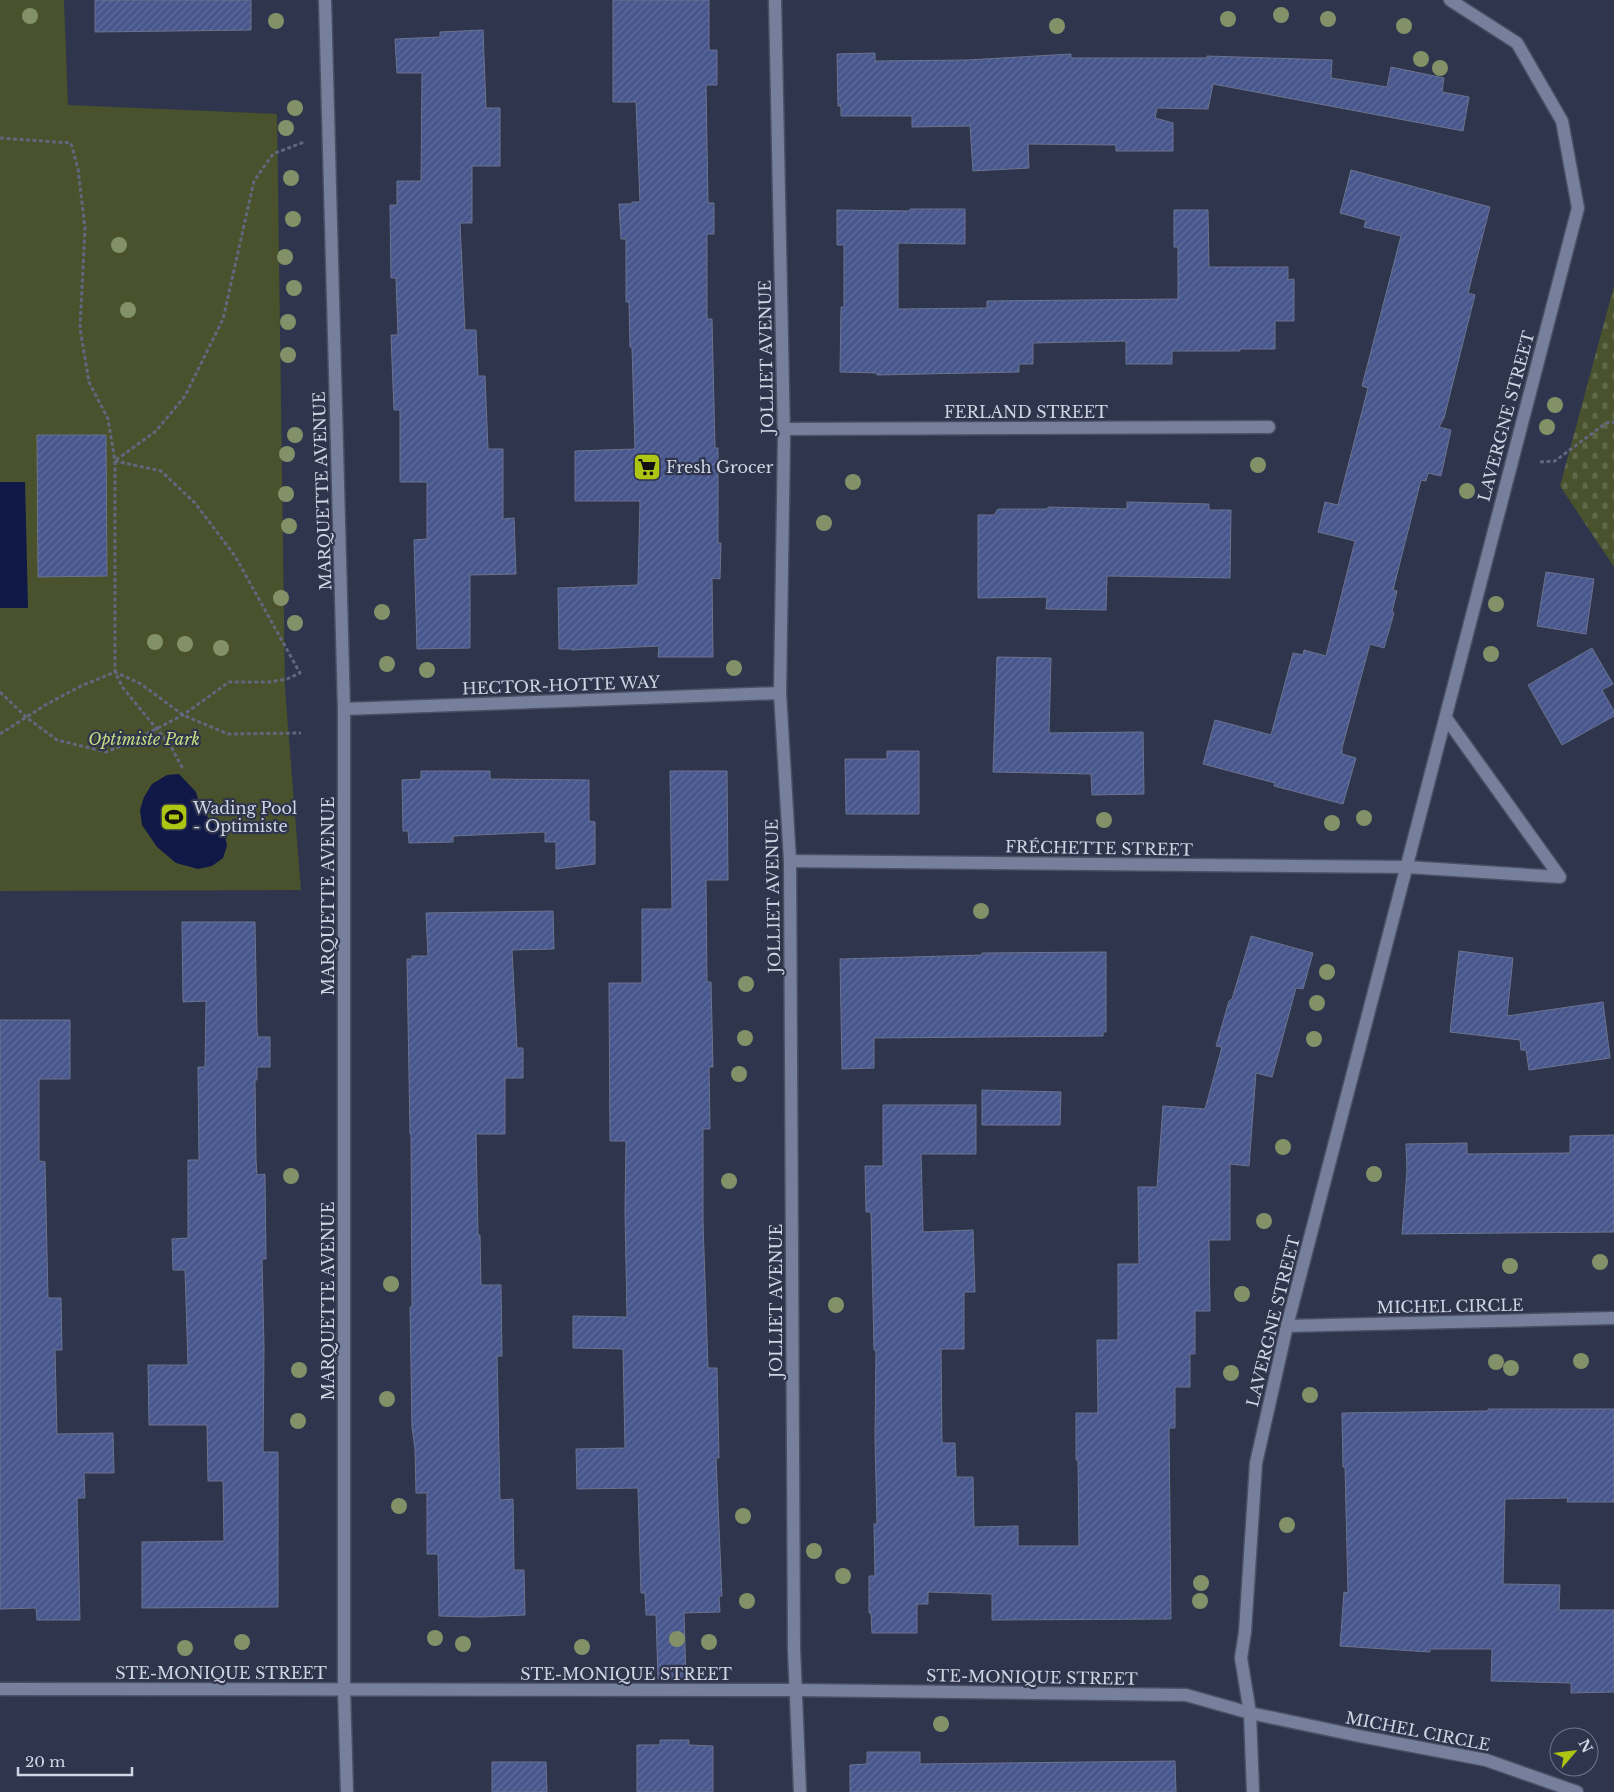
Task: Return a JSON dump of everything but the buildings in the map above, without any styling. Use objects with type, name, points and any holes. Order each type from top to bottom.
[{"type":"street","name":"MARQUETTE AVENUE","points":[[326,0],[344,709],[344,1689],[347,1792]]},
{"type":"street","name":"JOLLIET AVENUE","points":[[775,0],[784,429],[780,693],[790,861],[794,1649],[800,1792]]},
{"type":"street","name":"LAVERGNE STREET","points":[[1253,1792],[1250,1712],[1241,1658],[1245,1632],[1256,1463],[1287,1326],[1578,208],[1562,121],[1517,43],[1450,0]]},
{"type":"street","name":"FERLAND STREET","points":[[784,429],[1268,428]]},
{"type":"street","name":"HECTOR-HOTTE WAY","points":[[344,709],[780,693]]},
{"type":"street","points":[[1407,867],[1560,877],[1446,718]]},
{"type":"street","name":"FRÉCHETTE STREET","points":[[790,861],[1407,867]]},
{"type":"street","name":"MICHEL CIRCLE","points":[[1287,1326],[1614,1318]]},
{"type":"street","name":"STE-MONIQUE STREET","points":[[0,1689],[796,1690],[1186,1695],[1250,1712]]},
{"type":"street","name":"MICHEL CIRCLE","points":[[1250,1712],[1359,1736],[1486,1760],[1577,1792]]},
{"type":"path","points":[[115,461],[156,431],[186,396],[223,319],[254,181],[273,154],[298,143],[329,136]]},
{"type":"path","points":[[0,138],[71,144],[78,169],[85,228],[80,328],[89,382],[108,418],[115,461],[115,672],[122,688],[170,745],[183,768]]},
{"type":"path","points":[[1511,463],[1554,462],[1606,423],[1614,422]]},
{"type":"path","points":[[0,692],[26,718],[57,740],[106,752],[157,730],[183,715],[229,682],[269,682],[287,679],[300,673],[236,556],[195,503],[161,471],[115,461]]},
{"type":"path","points":[[0,734],[81,686],[115,672],[141,684],[183,715],[228,734],[301,733]]},
{"type":"green space","name":"Optimiste Park","points":[[0,0],[64,0],[68,105],[277,114],[285,689],[301,890],[0,891]]},
{"type":"green space","points":[[1614,286],[1614,567],[1560,486]]},
{"type":"shaded area","points":[[0,482],[25,482],[28,608],[0,608]]},
{"type":"shaded area","name":"Wading Pool - Optimiste","points":[[179,774],[196,792],[201,810],[225,835],[227,846],[223,858],[212,866],[198,869],[176,863],[157,847],[142,825],[140,810],[144,797],[152,784],[167,775]]},
{"type":"place","name":"Fresh Grocer","points":[[647,467]]},
{"type":"place","name":"Wading Pool - Optimiste","points":[[174,817]]}]
